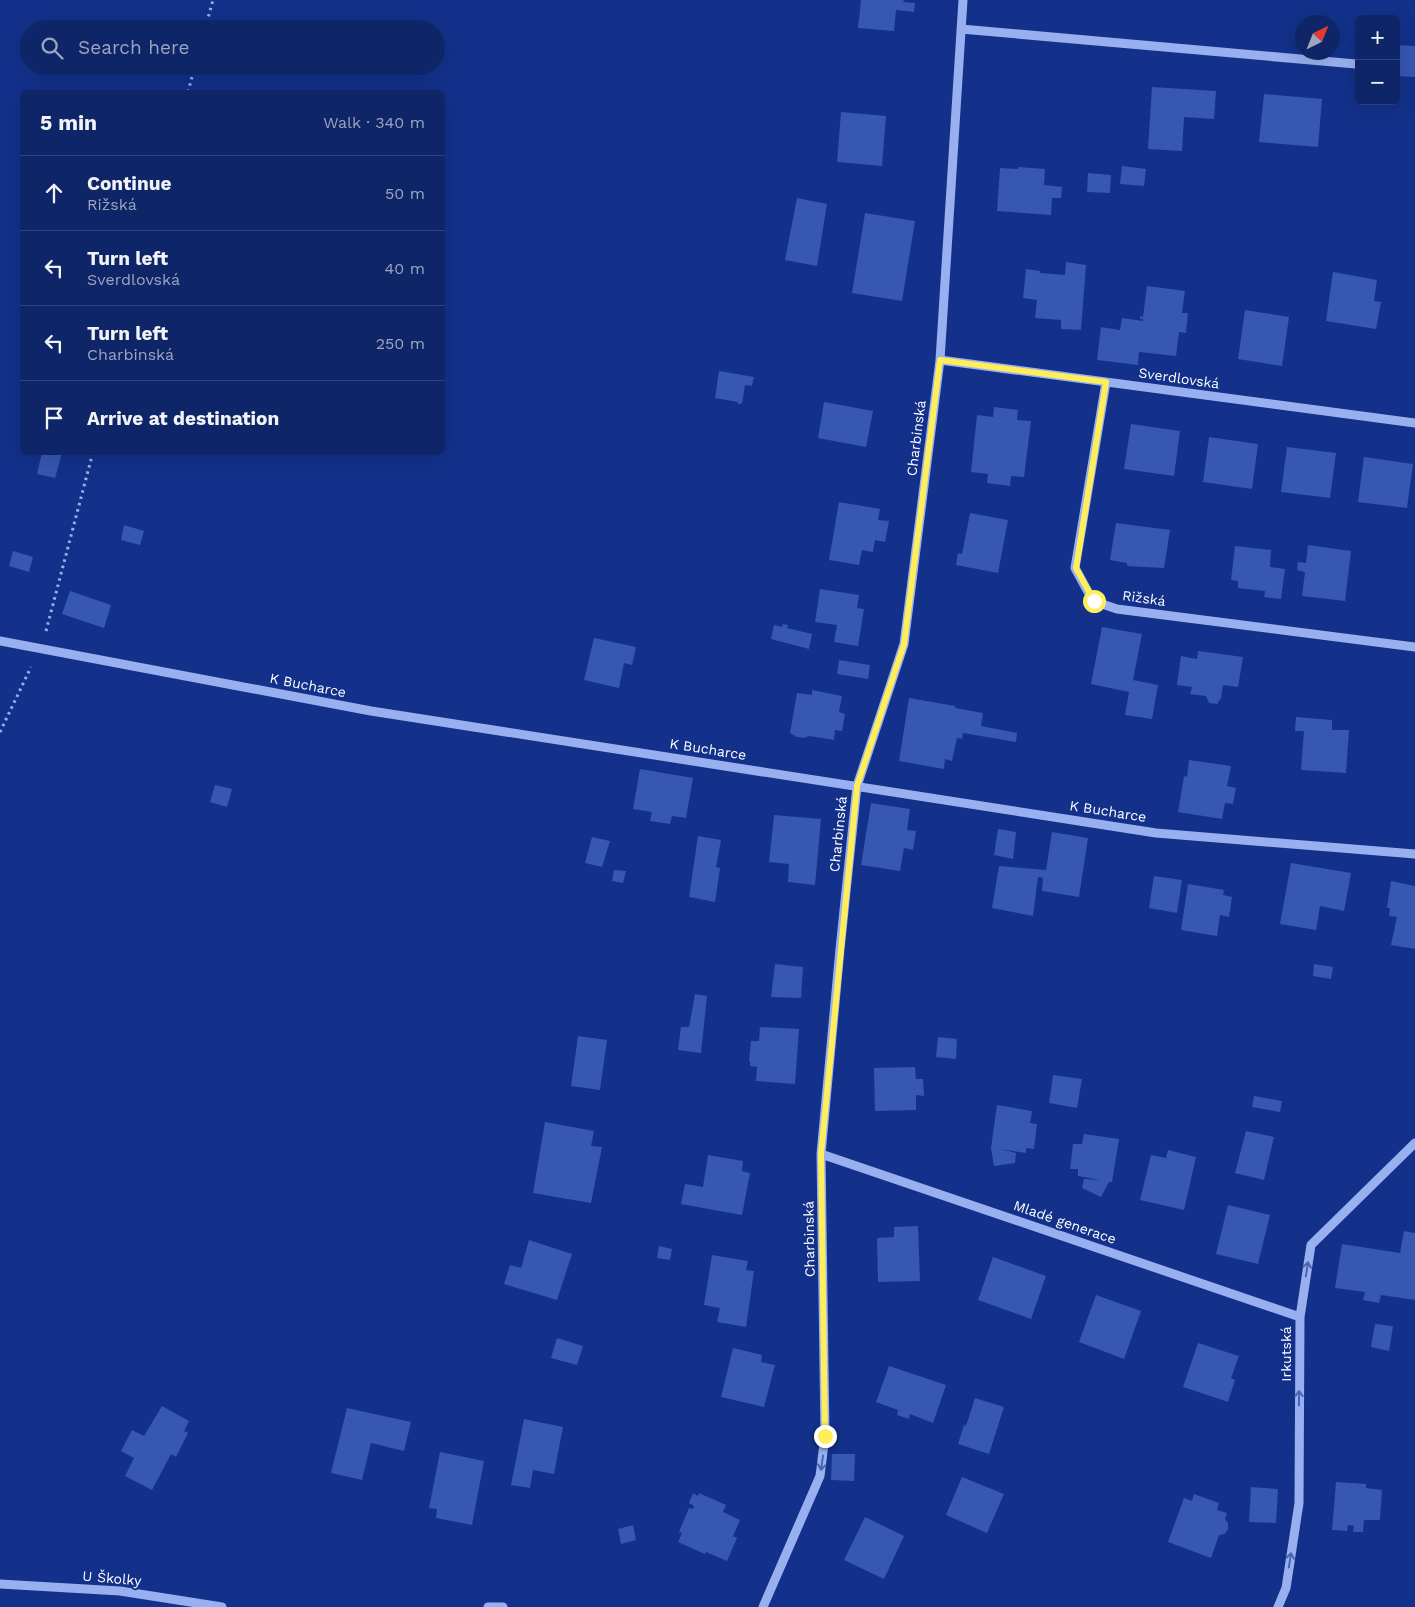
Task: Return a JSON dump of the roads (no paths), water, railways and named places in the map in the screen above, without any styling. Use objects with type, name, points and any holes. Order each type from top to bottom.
[{"type":"street","name":"Charbinská","points":[[763,1607],[820,1476],[825,1436],[821,1154],[857,786],[904,644],[940,360],[963,0]]},
{"type":"street","points":[[961,29],[1355,64]]},
{"type":"street","name":"Sverdlovská","points":[[940,360],[1415,423]]},
{"type":"street","name":"Rižská","points":[[1106,382],[1076,568],[1094,601],[1117,609],[1415,647]]},
{"type":"street","name":"K Bucharce","points":[[0,641],[371,711],[1156,833],[1415,854]]},
{"type":"street","name":"Irkutská","points":[[1278,1607],[1286,1588],[1299,1502],[1300,1317],[1311,1245],[1415,1143]]},
{"type":"street","name":"Mladé generace","points":[[821,1154],[1300,1317]]},
{"type":"street","name":"U Školky","points":[[0,1584],[120,1591],[222,1607]]},
{"type":"street","points":[[488,1607],[503,1607]]}]
